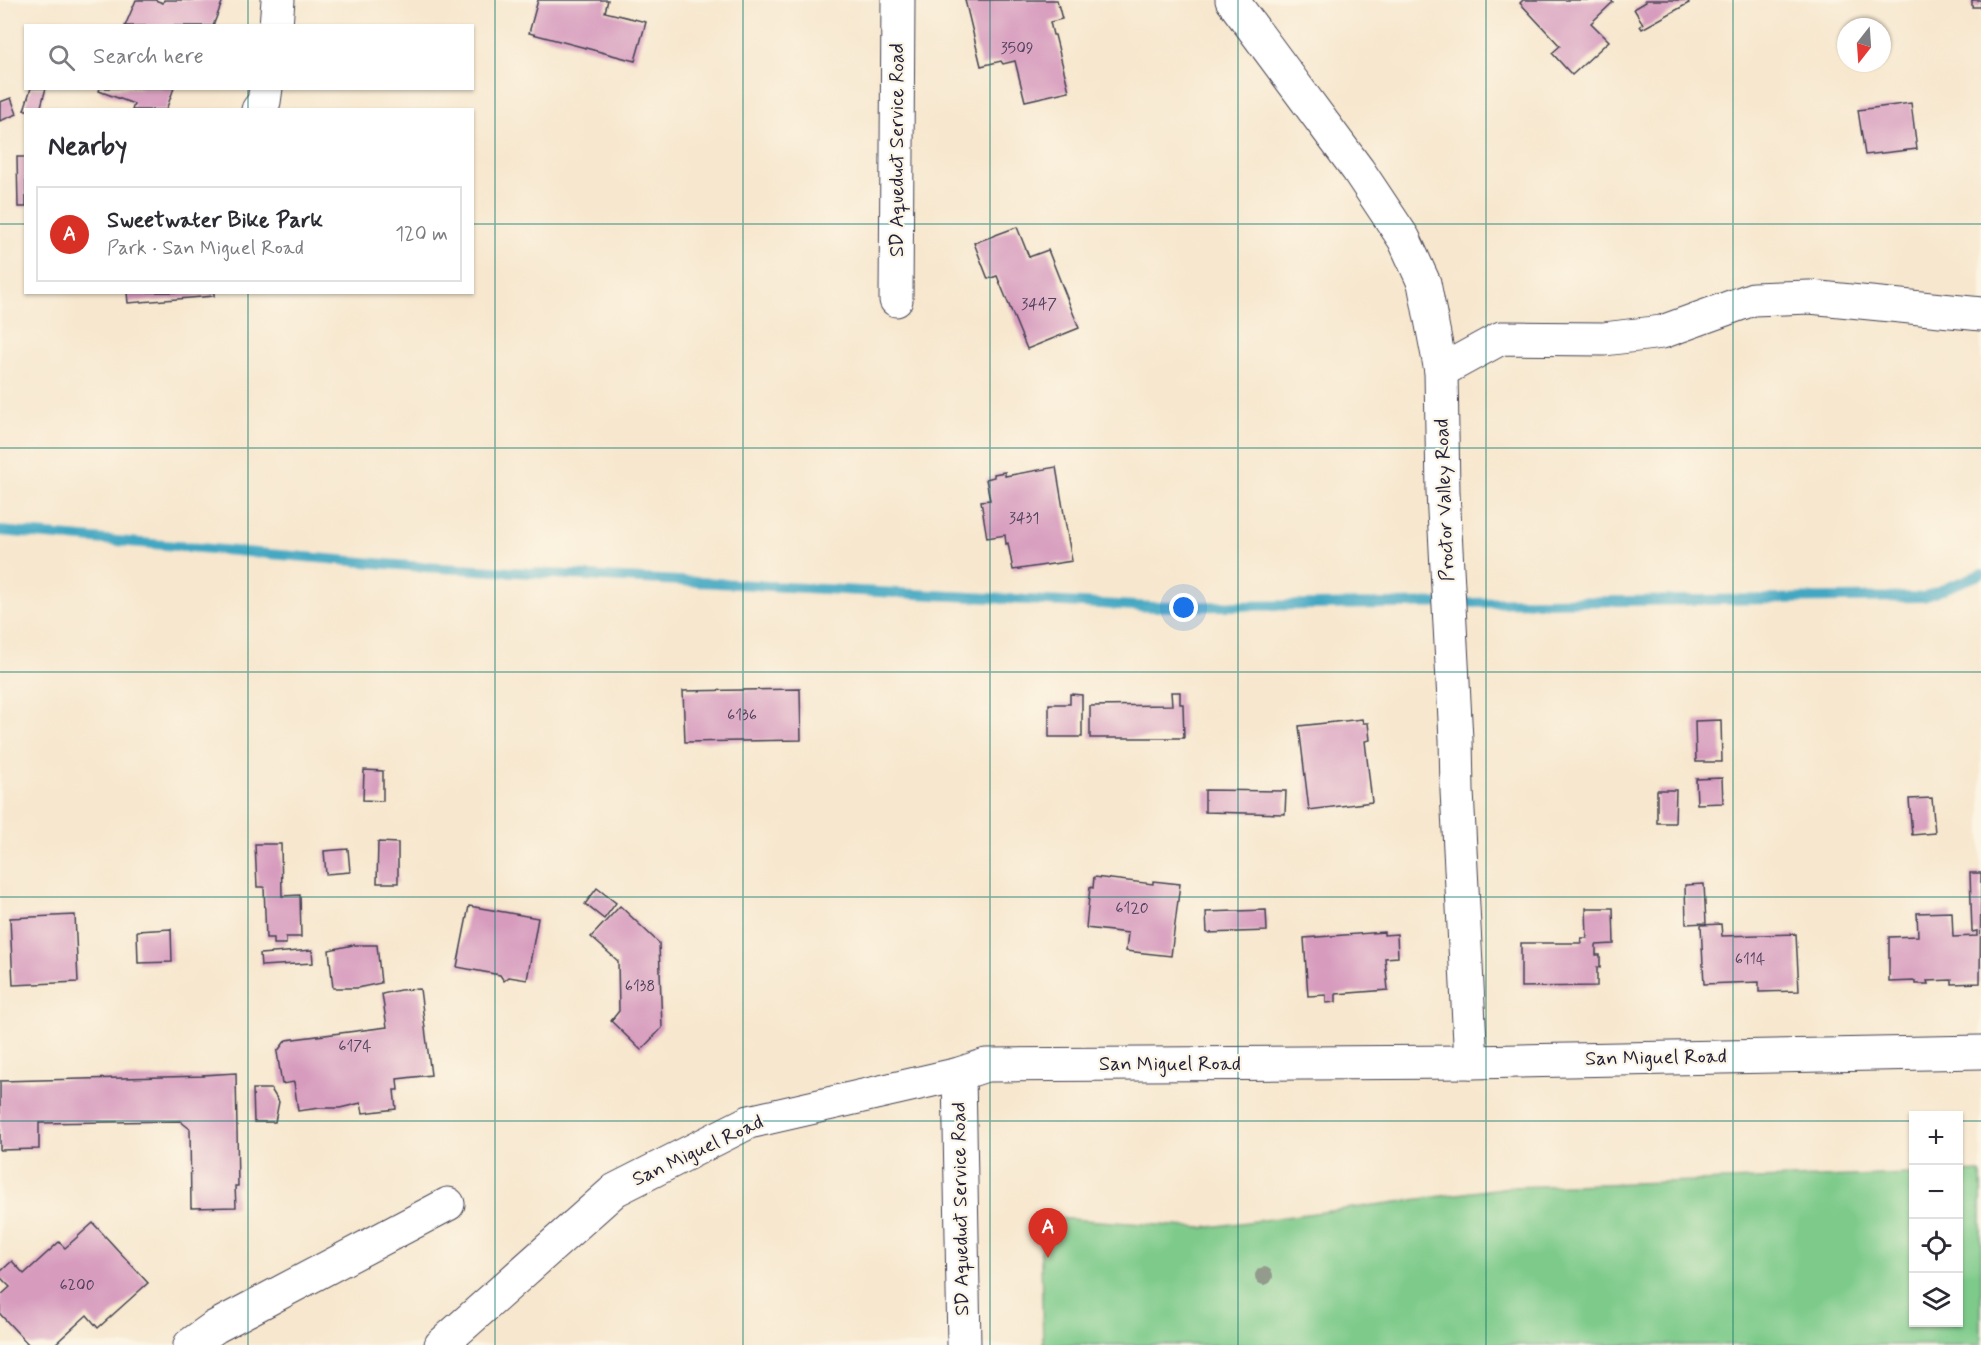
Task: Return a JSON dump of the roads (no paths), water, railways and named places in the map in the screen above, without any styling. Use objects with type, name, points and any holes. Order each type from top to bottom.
[{"type":"street","points":[[276,24],[278,0]]},
{"type":"street","name":"SD Aqueduct Service Road","points":[[897,300],[898,0]]},
{"type":"street","name":"Proctor Valley Road","points":[[1232,0],[1358,170],[1404,239],[1424,283],[1441,370],[1445,513],[1470,1062]]},
{"type":"street","points":[[260,108],[264,102],[266,90]]},
{"type":"street","points":[[1441,370],[1501,338],[1604,339],[1662,332],[1753,299],[1810,297],[1981,314]]},
{"type":"street","name":"San Miguel Road","points":[[441,1345],[615,1190],[749,1122],[959,1074],[987,1065],[1470,1062],[1981,1052]]},
{"type":"street","name":"SD Aqueduct Service Road","points":[[959,1074],[964,1345]]},
{"type":"street","points":[[190,1345],[215,1327],[448,1204]]},
{"type":"waterway","points":[[0,531],[422,567],[1154,607],[1924,597],[1981,574]]},
{"type":"place","name":"Sweetwater Bike Park","points":[[1048,1258]]}]
